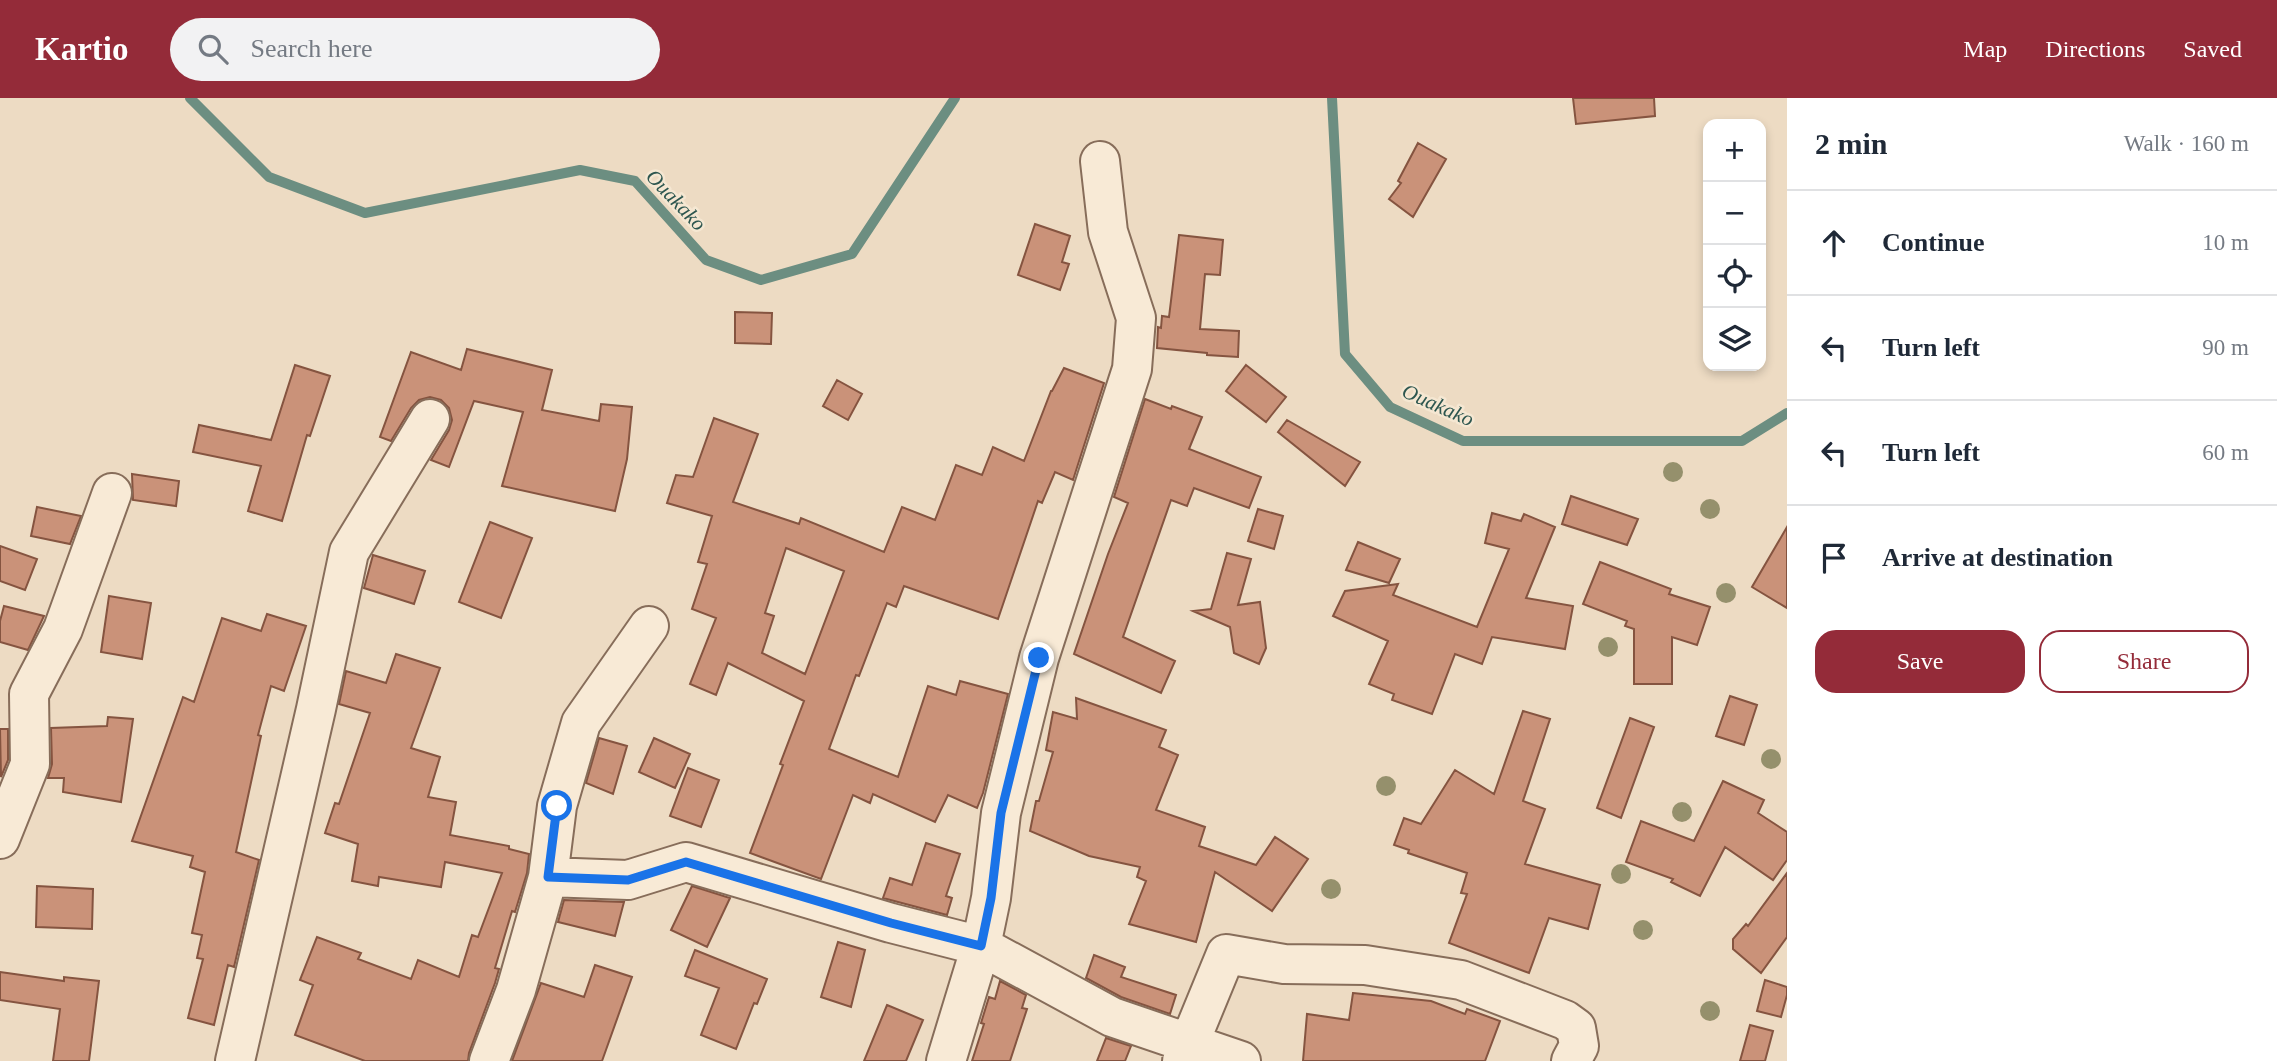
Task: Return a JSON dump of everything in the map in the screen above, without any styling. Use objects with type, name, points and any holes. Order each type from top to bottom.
[{"type":"street","points":[[946,1061],[981,946],[991,898],[1001,813],[1039,658],[1132,369],[1136,318],[1108,232],[1100,161]]},
{"type":"street","points":[[235,1061],[316,709],[349,552],[430,419]]},
{"type":"street","points":[[0,839],[30,764],[29,694],[63,629],[112,493]]},
{"type":"street","points":[[489,1061],[516,990],[548,877],[557,806],[581,723],[649,626]]},
{"type":"street","points":[[548,877],[628,880],[686,862],[891,923],[981,946],[1112,1017],[1186,1052],[1241,1061]]},
{"type":"street","points":[[1186,1052],[1226,954],[1284,964],[1365,965],[1461,980],[1565,1020],[1576,1028],[1578,1046],[1571,1061]]},
{"type":"building","points":[[1573,98],[1654,98],[1655,116],[1576,124]]},
{"type":"building","points":[[1418,143],[1446,159],[1413,217],[1389,199],[1401,183],[1398,181]]},
{"type":"building","points":[[1035,224],[1070,236],[1062,262],[1069,264],[1060,290],[1018,275]]},
{"type":"building","points":[[1179,235],[1223,240],[1220,275],[1205,274],[1200,329],[1239,331],[1238,357],[1157,348],[1158,327],[1161,328],[1162,316],[1169,317]]},
{"type":"building","points":[[735,312],[772,313],[771,344],[735,343]]},
{"type":"building","points":[[467,349],[552,370],[542,410],[599,421],[601,404],[632,407],[627,459],[615,511],[502,486],[523,412],[474,401],[449,467],[431,460],[452,420],[449,408],[441,400],[430,397],[419,400],[391,441],[380,437],[411,352],[461,370]]},
{"type":"building","points":[[295,365],[330,376],[310,436],[307,435],[282,521],[248,511],[261,466],[193,452],[199,425],[271,440]]},
{"type":"building","points":[[1246,365],[1286,397],[1266,422],[1226,391]]},
{"type":"building","points":[[1064,368],[1104,383],[1073,480],[1055,472],[1042,503],[1038,501],[998,619],[904,586],[896,607],[887,603],[859,676],[856,675],[829,749],[898,777],[928,686],[956,695],[960,681],[1008,694],[977,808],[948,795],[935,822],[873,794],[870,803],[853,795],[821,879],[750,853],[804,701],[728,663],[716,695],[690,684],[716,618],[692,609],[707,564],[698,562],[712,516],[667,503],[676,475],[693,477],[714,418],[758,434],[733,502],[799,524],[801,518],[884,552],[902,507],[935,520],[956,465],[982,475],[993,447],[1024,461]],"holes":[[[786,548],[844,571],[805,674],[762,653],[774,616],[765,613]]]},
{"type":"building","points":[[837,380],[862,394],[848,420],[823,406]]},
{"type":"building","points":[[1145,399],[1202,417],[1189,449],[1261,477],[1249,508],[1194,488],[1187,506],[1171,500],[1123,637],[1175,661],[1161,693],[1074,654],[1128,503],[1114,497]]},
{"type":"building","points":[[1287,420],[1360,462],[1345,486],[1278,432]]},
{"type":"building","points":[[132,474],[179,481],[176,506],[133,500]]},
{"type":"building","points":[[1571,496],[1638,519],[1627,545],[1562,524]]},
{"type":"building","points":[[37,507],[81,516],[70,544],[31,536]]},
{"type":"building","points":[[1258,509],[1283,516],[1274,549],[1248,541]]},
{"type":"building","points":[[1492,513],[1521,521],[1524,514],[1555,527],[1526,598],[1573,606],[1565,649],[1492,637],[1482,664],[1455,654],[1432,714],[1392,700],[1394,694],[1369,684],[1388,641],[1333,616],[1345,591],[1398,584],[1393,595],[1477,627],[1509,549],[1485,543]]},
{"type":"building","points":[[490,522],[532,538],[501,618],[459,602]]},
{"type":"building","points":[[1787,527],[1787,608],[1752,587]]},
{"type":"building","points":[[1358,542],[1400,559],[1389,583],[1346,570]]},
{"type":"building","points":[[0,546],[37,559],[25,590],[0,581]]},
{"type":"building","points":[[1227,553],[1251,559],[1238,605],[1260,602],[1266,648],[1259,664],[1234,653],[1230,627],[1193,611],[1211,609]]},
{"type":"building","points":[[373,555],[425,571],[414,604],[364,588]]},
{"type":"building","points":[[1600,562],[1671,589],[1669,594],[1710,607],[1697,645],[1672,637],[1672,684],[1634,684],[1634,629],[1625,626],[1627,621],[1583,604]]},
{"type":"building","points":[[109,596],[151,603],[142,659],[101,652]]},
{"type":"building","points":[[4,606],[44,616],[28,650],[0,642],[0,621]]},
{"type":"building","points":[[267,614],[306,626],[284,691],[271,686],[258,735],[261,736],[236,852],[259,860],[234,967],[228,965],[214,1025],[188,1018],[203,959],[197,958],[202,935],[192,933],[205,872],[190,867],[193,856],[132,841],[183,697],[194,702],[222,618],[261,631]]},
{"type":"building","points":[[396,654],[440,668],[411,748],[440,757],[428,797],[456,802],[450,835],[509,846],[509,849],[529,854],[527,873],[495,968],[499,969],[495,983],[468,1061],[365,1061],[295,1035],[313,985],[300,980],[317,937],[361,953],[358,959],[411,979],[418,960],[459,977],[472,935],[478,937],[502,873],[445,862],[441,887],[379,877],[378,886],[352,881],[358,844],[325,833],[335,803],[339,804],[370,713],[339,704],[346,671],[386,683]]},
{"type":"building","points":[[1730,696],[1757,705],[1744,745],[1716,736]]},
{"type":"building","points":[[1076,698],[1166,730],[1159,747],[1178,755],[1156,810],[1205,827],[1199,846],[1256,865],[1275,837],[1308,859],[1272,911],[1215,872],[1196,942],[1129,924],[1146,881],[1137,877],[1140,867],[1089,856],[1030,831],[1036,801],[1039,801],[1053,752],[1046,750],[1053,712],[1077,719]]},
{"type":"building","points":[[1523,711],[1550,719],[1523,801],[1545,809],[1525,864],[1600,885],[1588,929],[1549,918],[1529,973],[1449,943],[1467,894],[1461,893],[1467,873],[1408,853],[1409,850],[1394,845],[1404,818],[1421,824],[1455,770],[1494,794]]},
{"type":"building","points":[[108,717],[133,719],[121,802],[63,792],[64,778],[48,778],[52,764],[51,728],[107,726]]},
{"type":"building","points":[[1630,718],[1654,727],[1621,818],[1597,808]]},
{"type":"building","points":[[0,729],[8,729],[8,760],[1,777]]},
{"type":"building","points":[[599,738],[627,746],[613,794],[586,783]]},
{"type":"building","points":[[654,738],[690,754],[675,788],[639,772]]},
{"type":"building","points":[[688,768],[719,780],[701,827],[670,816]]},
{"type":"building","points":[[1723,781],[1764,800],[1758,813],[1787,832],[1787,860],[1773,880],[1725,847],[1700,896],[1671,882],[1673,879],[1626,862],[1641,821],[1694,841]]},
{"type":"building","points":[[926,843],[960,854],[946,896],[952,898],[947,915],[883,898],[890,878],[912,885]]},
{"type":"building","points":[[1787,873],[1787,937],[1761,973],[1733,949],[1733,939],[1746,924],[1748,926]]},
{"type":"building","points":[[37,886],[93,889],[92,929],[36,927]]},
{"type":"building","points":[[692,886],[730,898],[707,947],[671,930]]},
{"type":"building","points":[[564,900],[624,902],[615,936],[558,922]]},
{"type":"building","points":[[838,942],[865,950],[851,1007],[821,997]]},
{"type":"building","points":[[695,950],[767,979],[757,1004],[754,1003],[736,1049],[701,1035],[719,988],[685,976]]},
{"type":"building","points":[[1094,955],[1125,967],[1121,977],[1176,995],[1170,1014],[1121,997],[1086,978]]},
{"type":"building","points":[[595,965],[632,977],[602,1061],[512,1061],[541,983],[584,997]]},
{"type":"building","points":[[0,972],[64,981],[64,977],[99,981],[89,1061],[53,1061],[60,1009],[0,1000]]},
{"type":"building","points":[[1765,980],[1787,987],[1781,1017],[1757,1011]]},
{"type":"building","points":[[1000,981],[1026,995],[1022,1008],[1027,1009],[1010,1061],[972,1061],[989,997],[995,999]]},
{"type":"building","points":[[1353,993],[1431,1001],[1465,1014],[1467,1009],[1500,1021],[1485,1061],[1303,1061],[1307,1014],[1349,1020]]},
{"type":"building","points":[[887,1005],[923,1020],[906,1061],[864,1061]]},
{"type":"building","points":[[1750,1025],[1773,1031],[1765,1061],[1740,1061]]},
{"type":"building","points":[[1106,1038],[1131,1046],[1125,1061],[1097,1061]]},
{"type":"waterway","name":"Ouakako","points":[[190,98],[269,177],[365,213],[580,170],[635,181],[706,260],[761,280],[852,254],[955,98]]},
{"type":"waterway","name":"Ouakako","points":[[1332,98],[1345,354],[1390,407],[1463,441],[1742,441],[1787,413]]},
{"type":"route","points":[[557,806],[548,877],[628,880],[686,862],[891,923],[981,946],[991,898],[1001,813],[1039,658]]}]
